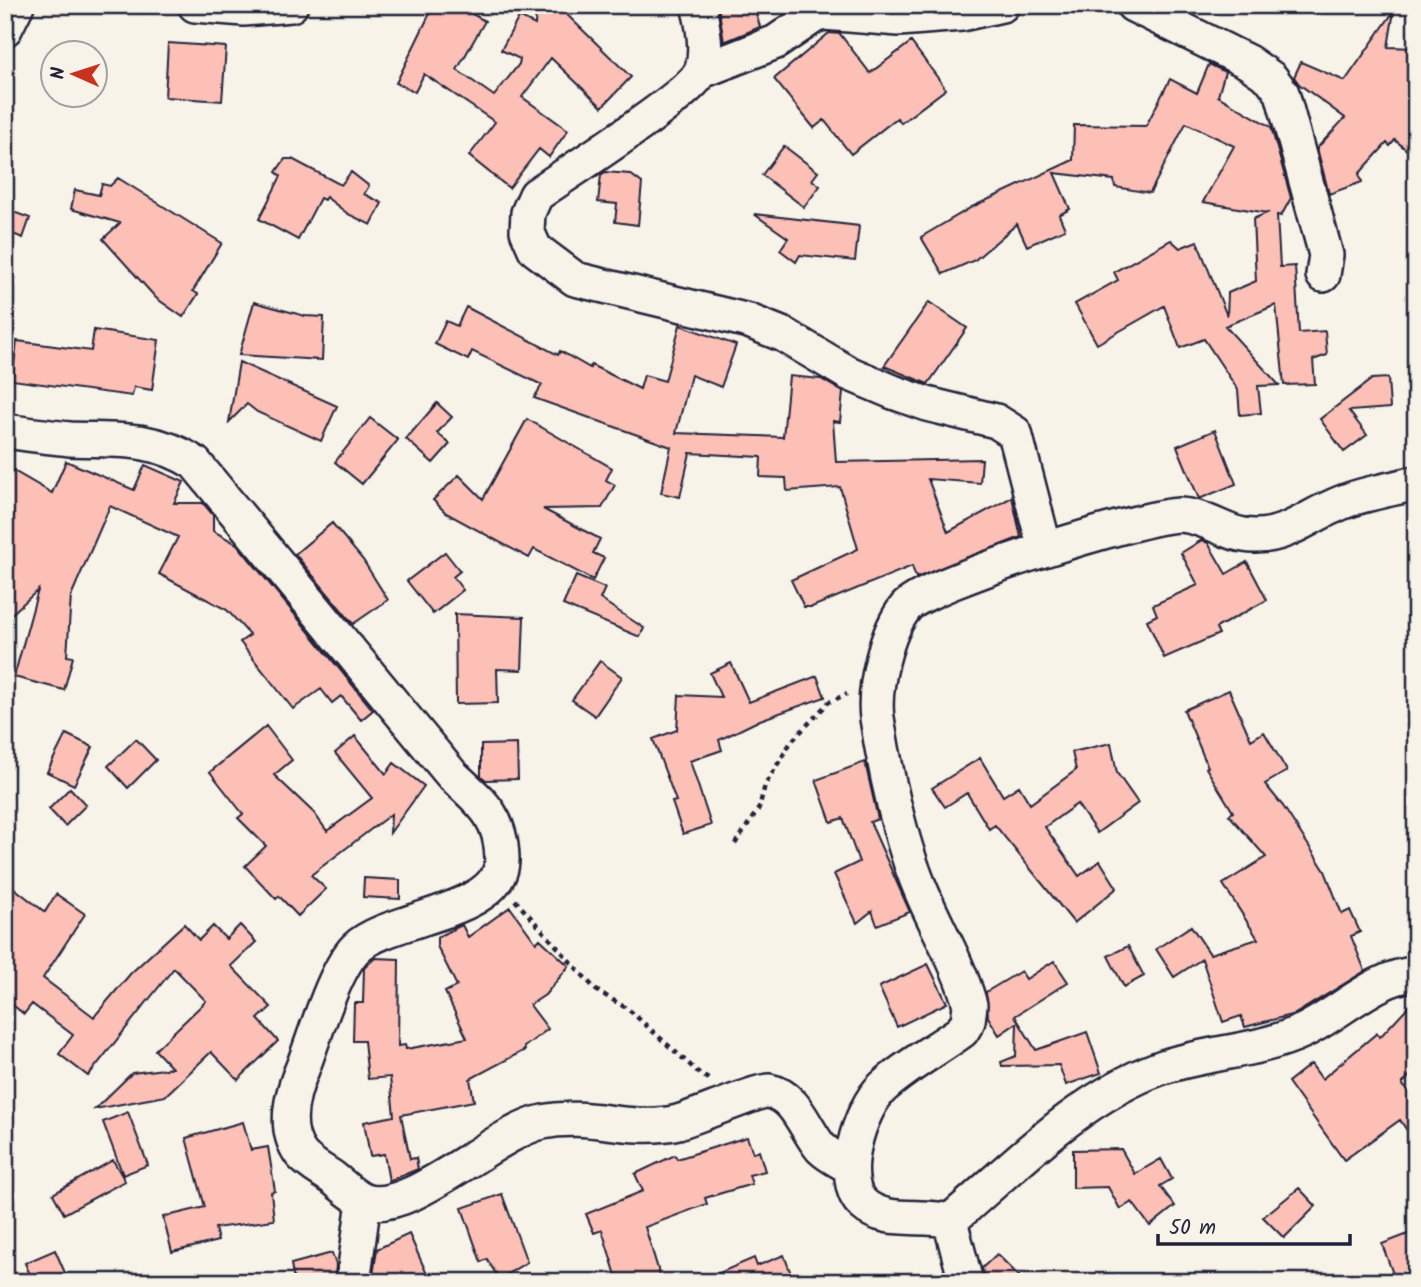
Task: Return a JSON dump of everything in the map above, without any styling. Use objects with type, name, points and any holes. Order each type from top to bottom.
[{"type":"street","points":[[5,29],[17,5]]},
{"type":"street","points":[[195,5],[244,9],[291,5]]},
{"type":"street","points":[[698,5],[705,42],[702,71]]},
{"type":"street","points":[[1002,5],[899,19],[824,13],[814,16],[776,43],[702,71],[681,93],[536,195],[528,213],[527,231],[535,249],[575,279],[749,321],[818,353],[848,373],[893,392],[927,404],[996,421],[1015,433],[1045,549]]},
{"type":"street","points":[[1133,5],[1248,62],[1271,78],[1282,93],[1326,255],[1323,275]]},
{"type":"street","points":[[5,431],[66,438],[151,442],[173,449],[195,463],[452,775],[489,809],[502,836],[503,870],[494,884],[459,905],[372,937],[356,948],[342,970],[300,1074],[290,1108],[291,1128],[301,1154],[364,1201],[384,1204],[433,1183],[504,1136],[540,1122],[583,1119],[652,1127],[723,1108],[760,1091],[778,1094],[795,1107],[824,1151],[850,1167]]},
{"type":"street","points":[[950,1222],[931,1216],[899,1218],[876,1212],[863,1204],[853,1190],[850,1167],[864,1114],[882,1088],[962,1031],[968,1021],[970,1004],[906,848],[877,716],[880,671],[894,626],[907,605],[944,586],[1045,549],[1148,520],[1178,515],[1200,517],[1232,533],[1255,536],[1294,528],[1335,505],[1416,483]]},
{"type":"street","points":[[950,1222],[1044,1141],[1101,1098],[1157,1069],[1294,1035],[1333,1015],[1388,978],[1416,974]]},
{"type":"street","points":[[353,1282],[364,1201]]},
{"type":"street","points":[[950,1222],[966,1282]]},
{"type":"path","points":[[735,844],[759,807],[765,785],[791,742],[829,702],[847,694],[879,687]]},
{"type":"path","points":[[494,884],[524,907],[596,990],[628,1009],[699,1073],[745,1098]]},
{"type":"building","points":[[434,5],[456,5],[485,21],[457,70],[494,96],[520,59],[501,50],[519,17],[535,25],[536,5],[557,5],[631,77],[602,107],[551,58],[522,97],[568,130],[549,157],[539,149],[509,188],[469,156],[495,122],[424,74],[415,92],[396,83]]},
{"type":"building","points":[[718,5],[754,5],[760,27],[724,42]]},
{"type":"building","points":[[1394,11],[1388,47],[1416,48],[1416,158],[1395,140],[1390,146],[1387,143],[1359,174],[1362,182],[1329,194],[1317,148],[1345,118],[1299,84],[1294,77],[1301,62],[1345,81]]},
{"type":"building","points":[[829,33],[840,34],[870,73],[911,42],[946,89],[901,123],[897,118],[851,154],[824,120],[814,128],[774,79]]},
{"type":"building","points":[[168,43],[226,47],[222,101],[165,97]]},
{"type":"building","points":[[1209,64],[1225,72],[1218,96],[1271,127],[1291,198],[1281,216],[1277,215],[1280,267],[1295,266],[1299,333],[1325,331],[1327,355],[1313,360],[1315,384],[1284,385],[1276,305],[1225,326],[1279,385],[1258,386],[1261,413],[1240,415],[1238,390],[1204,339],[1180,348],[1164,306],[1097,344],[1075,304],[1118,280],[1114,272],[1171,240],[1180,248],[1197,241],[1227,316],[1228,293],[1256,281],[1253,219],[1267,213],[1203,202],[1234,146],[1186,123],[1150,193],[1115,187],[1114,180],[1054,173],[1070,209],[1059,215],[1065,229],[1027,246],[1017,224],[975,260],[943,274],[921,237],[972,207],[1073,160],[1074,125],[1146,126],[1170,79],[1197,93]]},
{"type":"building","points":[[784,146],[818,172],[812,180],[820,186],[804,207],[762,175]]},
{"type":"building","points":[[285,159],[292,159],[341,185],[351,172],[369,186],[364,194],[382,203],[371,225],[348,214],[326,197],[324,200],[320,198],[298,240],[259,219],[281,176],[276,172]]},
{"type":"building","points":[[605,172],[630,174],[642,183],[638,225],[615,222],[617,204],[598,202],[601,175]]},
{"type":"building","points":[[118,178],[222,243],[193,291],[198,294],[183,317],[156,298],[103,239],[120,223],[71,209],[75,190],[99,195],[102,184],[110,186]]},
{"type":"building","points":[[5,209],[30,218],[23,238],[5,231]]},
{"type":"building","points":[[754,214],[859,226],[855,261],[800,255],[796,262],[780,250],[788,238]]},
{"type":"building","points":[[254,302],[305,316],[324,317],[322,360],[239,355]]},
{"type":"building","points":[[929,302],[967,328],[928,384],[884,366]]},
{"type":"building","points":[[466,307],[558,355],[560,351],[590,368],[591,365],[640,389],[644,375],[665,381],[680,325],[736,345],[721,387],[691,375],[676,433],[783,437],[789,376],[821,379],[843,392],[840,422],[833,421],[836,462],[982,459],[980,483],[928,479],[948,532],[1012,497],[1021,537],[916,578],[912,566],[812,607],[804,607],[791,580],[858,549],[840,487],[787,491],[786,478],[760,477],[761,457],[690,453],[680,497],[661,493],[671,447],[534,398],[542,385],[472,351],[468,360],[435,344],[446,321],[457,326]]},
{"type":"building","points":[[94,330],[159,340],[152,390],[134,387],[132,396],[12,380],[17,341],[91,351]]},
{"type":"building","points":[[239,362],[337,406],[321,441],[257,412],[247,404],[229,422]]},
{"type":"building","points":[[1388,378],[1390,408],[1349,411],[1367,435],[1344,452],[1320,419],[1372,379]]},
{"type":"building","points":[[437,403],[452,417],[437,433],[450,444],[433,463],[406,439]]},
{"type":"building","points":[[370,418],[398,440],[362,484],[335,462]]},
{"type":"building","points":[[527,419],[612,468],[606,480],[615,485],[602,508],[543,509],[600,539],[593,553],[604,558],[593,580],[534,549],[529,558],[446,513],[433,500],[459,475],[483,499]]},
{"type":"building","points":[[1215,430],[1236,484],[1199,499],[1177,446]]},
{"type":"building","points":[[66,461],[134,490],[145,465],[184,482],[174,503],[203,503],[213,515],[213,531],[237,544],[373,710],[361,720],[341,696],[332,703],[321,689],[293,709],[240,642],[250,635],[227,610],[159,574],[178,537],[110,506],[71,596],[67,656],[73,657],[64,690],[14,677],[38,590],[5,620],[5,466],[52,493]]},
{"type":"building","points":[[332,523],[363,560],[388,600],[353,624],[295,554]]},
{"type":"building","points":[[1202,540],[1208,543],[1226,574],[1247,562],[1267,600],[1216,628],[1219,634],[1164,658],[1147,620],[1157,615],[1153,605],[1198,585],[1181,553]]},
{"type":"building","points":[[445,552],[460,571],[453,577],[463,590],[433,614],[407,581]]},
{"type":"building","points":[[576,576],[605,588],[600,599],[644,628],[640,637],[563,605]]},
{"type":"building","points":[[455,614],[524,617],[522,670],[497,669],[498,703],[456,704]]},
{"type":"building","points":[[600,661],[622,677],[595,716],[572,700]]},
{"type":"building","points":[[731,663],[749,702],[817,676],[825,697],[760,720],[719,740],[722,750],[690,761],[711,825],[683,834],[672,802],[676,801],[653,739],[677,730],[679,695],[721,697],[710,673]]},
{"type":"building","points":[[1229,690],[1251,740],[1264,732],[1287,771],[1265,784],[1283,806],[1325,871],[1342,914],[1350,910],[1360,932],[1351,936],[1365,971],[1295,1014],[1245,1027],[1241,1016],[1223,1022],[1202,959],[1174,977],[1156,949],[1191,926],[1210,954],[1258,939],[1223,884],[1266,857],[1229,815],[1233,812],[1206,768],[1208,767],[1184,710]]},
{"type":"building","points":[[266,726],[292,760],[274,775],[314,813],[327,831],[372,798],[335,753],[355,736],[386,774],[394,763],[424,786],[390,833],[391,814],[311,875],[326,889],[298,916],[279,896],[276,899],[245,866],[266,846],[238,818],[243,814],[210,772]]},
{"type":"building","points":[[66,734],[93,747],[74,785],[47,772]]},
{"type":"building","points":[[136,739],[156,760],[128,788],[108,766]]},
{"type":"building","points":[[1111,743],[1117,773],[1138,803],[1097,833],[1077,804],[1045,827],[1079,876],[1100,861],[1117,888],[1074,923],[995,825],[989,829],[967,793],[945,807],[932,788],[980,758],[1003,796],[1019,786],[1030,804],[1076,770],[1072,752]]},
{"type":"building","points":[[517,744],[518,779],[486,780],[481,776],[481,745]]},
{"type":"building","points":[[865,762],[878,819],[870,822],[910,912],[877,925],[872,911],[857,923],[834,874],[859,862],[843,818],[831,822],[816,780]]},
{"type":"building","points":[[70,788],[86,805],[65,826],[49,809]]},
{"type":"building","points":[[364,878],[400,880],[400,899],[363,897]]},
{"type":"building","points":[[5,881],[45,912],[56,894],[85,914],[43,978],[94,1017],[131,973],[184,924],[199,940],[213,926],[226,939],[240,925],[256,942],[231,966],[271,1007],[258,1019],[278,1041],[238,1080],[211,1052],[165,1096],[95,1109],[132,1073],[172,1068],[155,1050],[206,1001],[174,968],[88,1076],[59,1054],[73,1035],[32,1004],[24,1014],[5,999]]},
{"type":"building","points":[[510,907],[536,943],[540,939],[569,966],[545,995],[530,1005],[548,1029],[524,1047],[525,1050],[470,1079],[474,1101],[401,1115],[410,1159],[416,1158],[418,1169],[389,1181],[384,1154],[370,1156],[364,1122],[394,1116],[390,1077],[368,1079],[364,1041],[353,1041],[354,1003],[363,1003],[364,968],[375,958],[399,959],[398,1046],[405,1045],[406,1049],[467,1038],[445,992],[457,986],[437,946],[437,937],[462,925],[468,937]]},
{"type":"building","points":[[1128,946],[1144,976],[1124,987],[1108,956]]},
{"type":"building","points":[[1054,961],[1068,982],[1015,1016],[1036,1050],[1087,1032],[1101,1073],[1066,1085],[1059,1065],[1002,1066],[1001,1062],[1016,1056],[1017,1023],[999,1035],[988,1017],[986,992],[1021,971],[1026,979]]},
{"type":"building","points":[[928,964],[947,1003],[897,1027],[879,987]]},
{"type":"building","points":[[1416,998],[1416,1069],[1402,1084],[1416,1101],[1416,1144],[1400,1120],[1344,1160],[1288,1082],[1311,1064],[1322,1079],[1377,1033],[1380,1037]]},
{"type":"building","points":[[128,1112],[148,1165],[123,1175],[103,1122]]},
{"type":"building","points":[[243,1122],[251,1150],[268,1147],[275,1191],[271,1192],[274,1220],[215,1228],[218,1241],[172,1252],[163,1217],[205,1207],[186,1138]]},
{"type":"building","points":[[747,1137],[753,1153],[759,1151],[765,1171],[749,1175],[752,1184],[705,1198],[707,1204],[645,1227],[662,1282],[618,1282],[602,1230],[594,1233],[586,1214],[643,1191],[635,1174],[675,1155],[677,1159]]},
{"type":"building","points":[[1121,1149],[1135,1174],[1161,1159],[1172,1179],[1160,1186],[1175,1206],[1150,1226],[1132,1202],[1120,1209],[1108,1187],[1073,1188],[1073,1150]]},
{"type":"building","points":[[113,1160],[125,1181],[64,1214],[53,1194]]},
{"type":"building","points":[[1299,1188],[1316,1206],[1284,1238],[1263,1217]]},
{"type":"building","points":[[502,1194],[527,1262],[499,1279],[487,1259],[481,1262],[462,1208]]},
{"type":"building","points":[[1416,1231],[1416,1282],[1396,1282],[1382,1244]]},
{"type":"building","points":[[409,1234],[427,1274],[408,1282],[372,1282],[377,1249]]},
{"type":"building","points":[[55,1250],[69,1282],[33,1282],[25,1263]]},
{"type":"building","points":[[332,1253],[336,1265],[334,1282],[294,1282],[291,1264]]},
{"type":"building","points":[[997,1254],[1025,1282],[985,1282],[982,1268]]},
{"type":"building","points":[[784,1255],[794,1282],[698,1282],[754,1258],[757,1266]]}]
